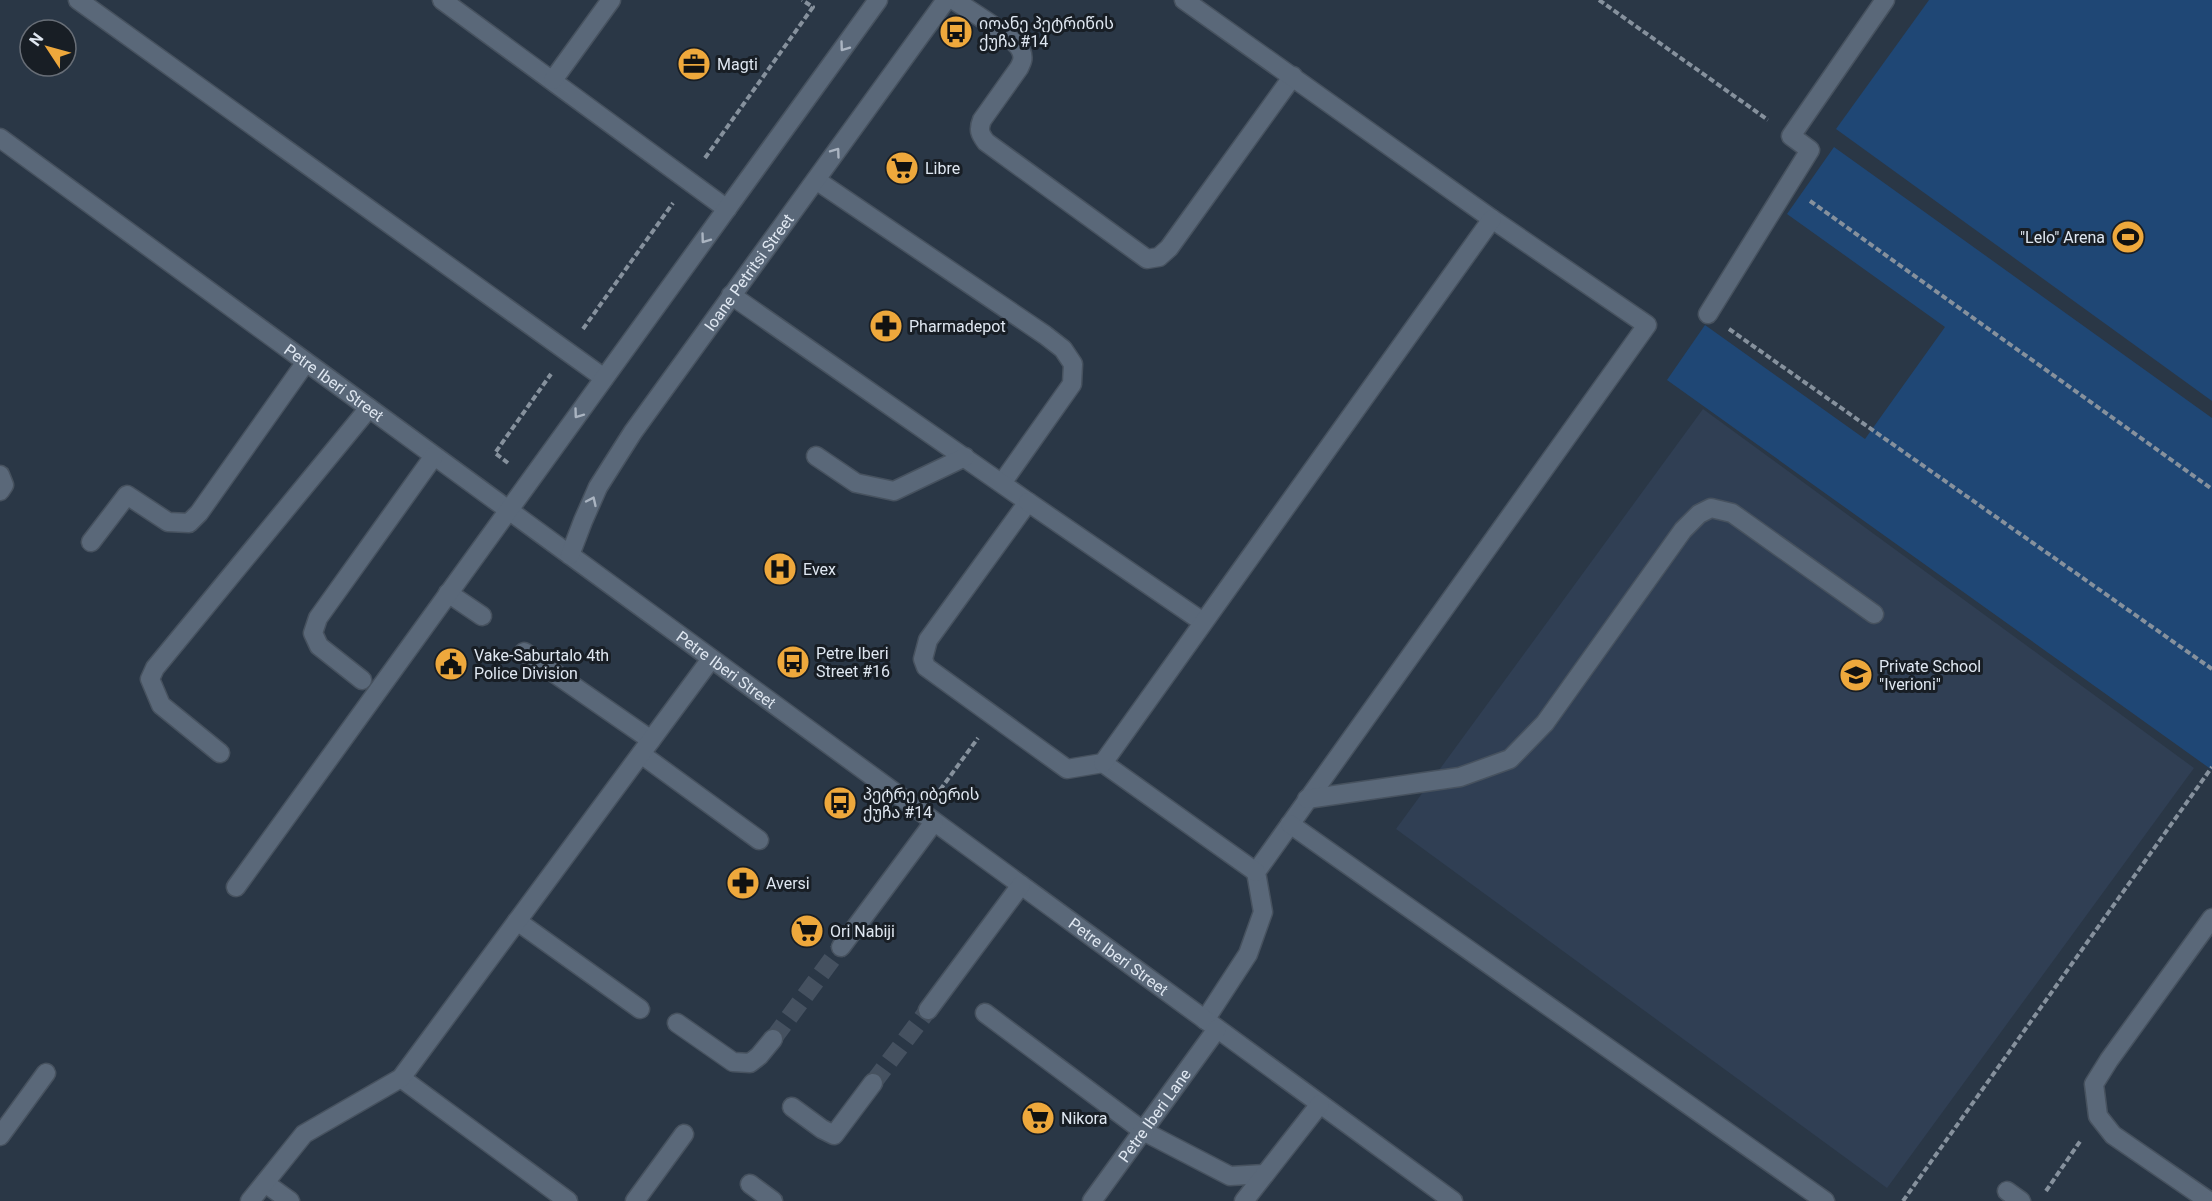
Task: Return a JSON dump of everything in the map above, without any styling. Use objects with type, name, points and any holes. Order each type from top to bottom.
[{"type":"street","points":[[78,0],[604,378]]},
{"type":"street","points":[[442,0],[726,209]]},
{"type":"street","points":[[553,80],[612,0]]},
{"type":"street","points":[[236,887],[878,0]]},
{"type":"street","name":"Ioane Petritsi Street","points":[[570,555],[598,487],[633,432],[946,0]]},
{"type":"street","points":[[954,0],[1021,49],[1023,60],[1019,68],[982,120],[979,128],[986,142],[1147,259],[1159,257],[1168,248],[1293,76]]},
{"type":"street","points":[[1028,502],[928,640],[922,659],[926,667],[1067,768],[1103,763],[1256,872],[1647,325],[1492,219],[1184,0]]},
{"type":"street","points":[[1708,315],[1810,150],[1791,136],[1885,0]]},
{"type":"street","name":"Petre Iberi Street","points":[[0,138],[1453,1201]]},
{"type":"street","points":[[816,180],[1045,335],[1063,349],[1073,364],[1072,384],[1002,483]]},
{"type":"street","points":[[1103,763],[1492,219]]},
{"type":"street","points":[[731,295],[1203,622]]},
{"type":"street","points":[[91,542],[127,495],[168,522],[189,523],[199,513],[306,362]]},
{"type":"street","points":[[220,753],[161,705],[150,679],[155,668],[369,408]]},
{"type":"street","points":[[362,681],[319,646],[313,633],[318,618],[434,456]]},
{"type":"street","points":[[816,456],[856,483],[894,491],[964,457]]},
{"type":"street","points":[[0,475],[4,485],[0,491]]},
{"type":"street","points":[[1307,799],[1460,777],[1510,759],[1545,723],[1683,530],[1699,513],[1711,508],[1732,513],[1874,614]]},
{"type":"street","points":[[448,593],[482,616]]},
{"type":"street","points":[[524,652],[646,747],[759,840]]},
{"type":"street","points":[[250,1201],[304,1134],[401,1078],[711,659]]},
{"type":"street","points":[[841,947],[934,822]]},
{"type":"street","points":[[1290,824],[1825,1201]]},
{"type":"street","name":"Petre Iberi Lane","points":[[1092,1201],[1143,1131],[1211,1024],[1248,954],[1263,912],[1256,872]]},
{"type":"street","points":[[928,1010],[1021,885]]},
{"type":"street","points":[[2209,1201],[2113,1135],[2098,1116],[2094,1084],[2212,918]]},
{"type":"street","points":[[517,921],[640,1009]]},
{"type":"street","points":[[986,1013],[1143,1131],[1230,1176],[1265,1174]]},
{"type":"street","points":[[677,1023],[733,1062],[750,1063],[773,1039]]},
{"type":"street","points":[[0,1136],[46,1073]]},
{"type":"street","points":[[401,1078],[568,1201]]},
{"type":"street","points":[[792,1107],[822,1130],[834,1135],[873,1083]]},
{"type":"street","points":[[1244,1201],[1320,1104]]},
{"type":"street","points":[[635,1201],[684,1134]]},
{"type":"street","points":[[265,1183],[290,1201]]},
{"type":"street","points":[[750,1184],[773,1201]]},
{"type":"path","points":[[530,480],[495,453],[813,7],[802,0]]},
{"type":"path","points":[[1599,0],[1791,136]]},
{"type":"path","points":[[1789,186],[2212,489]]},
{"type":"path","points":[[1708,315],[2212,669]]},
{"type":"path","points":[[940,791],[994,716]]},
{"type":"path","points":[[1903,1201],[2212,767]]},
{"type":"path","points":[[2045,1192],[2098,1116]]},
{"type":"shaded area","name":"\"Lelo\" Arena","points":[[1929,0],[2212,0],[2212,401],[1836,129]]},
{"type":"shaded area","points":[[1834,147],[2212,418],[2212,770],[1667,380],[1705,325],[1865,439],[1945,327],[1787,214]]},
{"type":"shaded area","points":[[1703,409],[2194,768],[1887,1188],[1396,829]]},
{"type":"tunnel","points":[[773,1039],[841,947]]},
{"type":"tunnel","points":[[873,1083],[928,1010]]},
{"type":"place","name":"იოანე პეტრიწის ქუჩა #14","points":[[956,32]]},
{"type":"place","name":"Magti","points":[[694,64]]},
{"type":"place","name":"Libre","points":[[902,168]]},
{"type":"place","name":"\"Lelo\" Arena","points":[[2128,237]]},
{"type":"place","name":"Pharmadepot","points":[[886,326]]},
{"type":"place","name":"Evex","points":[[780,569]]},
{"type":"place","name":"Petre Iberi Street #16","points":[[793,662]]},
{"type":"place","name":"Vake-Saburtalo 4th Police Division","points":[[451,664]]},
{"type":"place","name":"Private School \"Iverioni\"","points":[[1856,675]]},
{"type":"place","name":"პეტრე იბერის ქუჩა #14","points":[[840,803]]},
{"type":"place","name":"Aversi","points":[[743,883]]},
{"type":"place","name":"Ori Nabiji","points":[[807,931]]},
{"type":"place","name":"Nikora","points":[[1038,1118]]}]
